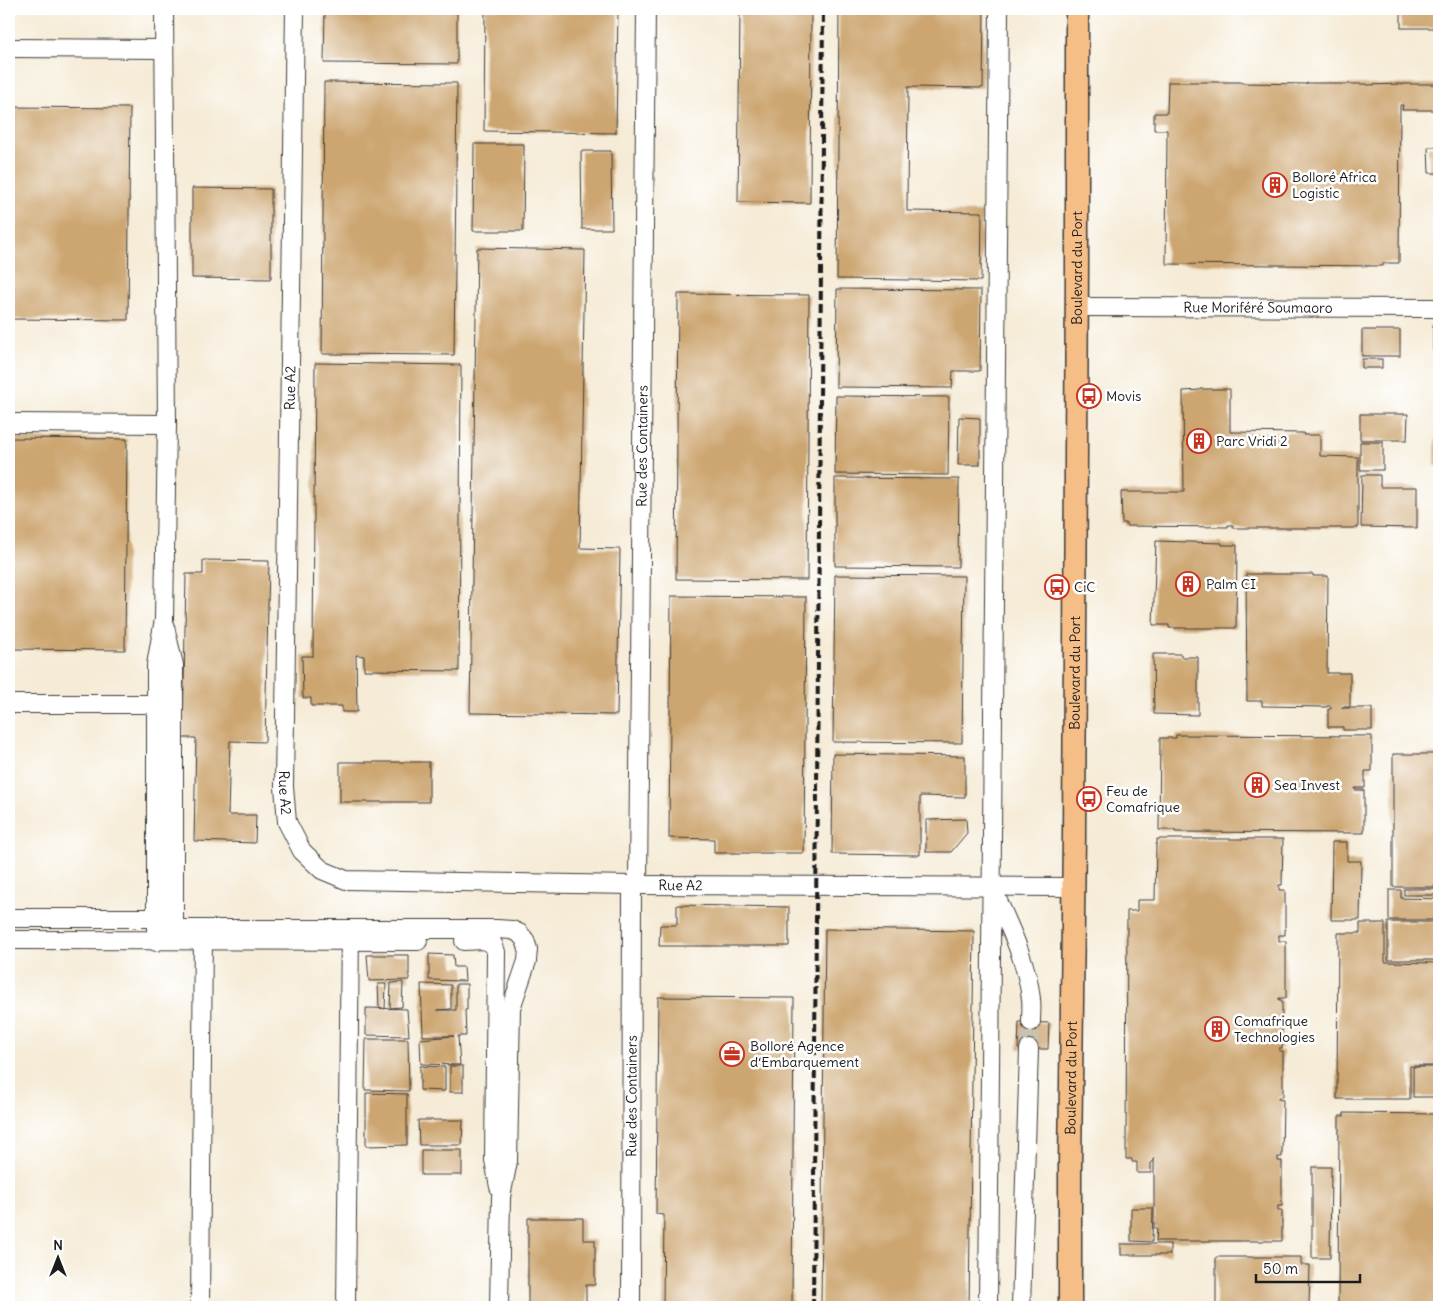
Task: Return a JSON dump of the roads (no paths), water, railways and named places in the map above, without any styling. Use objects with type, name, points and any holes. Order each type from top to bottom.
[{"type":"main road","name":"Boulevard du Port","points":[[1070,1307],[1074,887],[1077,9]]},
{"type":"street","points":[[156,929],[156,665],[164,619],[167,424],[164,9]]},
{"type":"street","name":"Rue A2","points":[[295,9],[284,787],[287,822],[302,851],[322,870],[346,880],[635,885],[1074,887]]},
{"type":"street","name":"Rue des Containers","points":[[631,1307],[646,9]]},
{"type":"street","points":[[988,1307],[999,9]]},
{"type":"street","points":[[9,48],[164,49]]},
{"type":"street","name":"Rue Moriféré Soumaoro","points":[[1077,307],[1439,308]]},
{"type":"street","points":[[9,423],[167,424]]},
{"type":"street","points":[[164,619],[174,665],[174,929]]},
{"type":"street","points":[[9,704],[174,704]]},
{"type":"street","points":[[992,887],[1018,946],[1027,977],[1031,1000],[1031,1022]]},
{"type":"street","points":[[9,918],[174,929],[203,935],[350,935],[484,940],[494,944],[496,952],[494,1160],[501,1197]]},
{"type":"street","points":[[9,940],[174,929]]},
{"type":"street","points":[[350,935],[497,929],[512,930],[526,940],[528,949],[527,961],[511,1008],[508,1161],[501,1197],[499,1307]]},
{"type":"street","points":[[200,1307],[203,935]]},
{"type":"street","points":[[346,1307],[350,935]]},
{"type":"street","points":[[1022,1307],[1029,1049]]},
{"type":"tunnel","points":[[1029,1049],[1031,1022]]},
{"type":"railway","points":[[813,1307],[823,9]]},
{"type":"place","name":"Bolloré Africa Logistic","points":[[1275,185]]},
{"type":"place","name":"Movis","points":[[1089,396]]},
{"type":"place","name":"Parc Vridi 2","points":[[1199,441]]},
{"type":"place","name":"Palm CI","points":[[1188,584]]},
{"type":"place","name":"CiC","points":[[1057,587]]},
{"type":"place","name":"Sea Invest","points":[[1257,785]]},
{"type":"place","name":"Feu de Comafrique","points":[[1089,799]]},
{"type":"place","name":"Comafrique Technologies","points":[[1217,1029]]},
{"type":"place","name":"Bolloré Agence d‘Embarquement","points":[[732,1054]]}]
